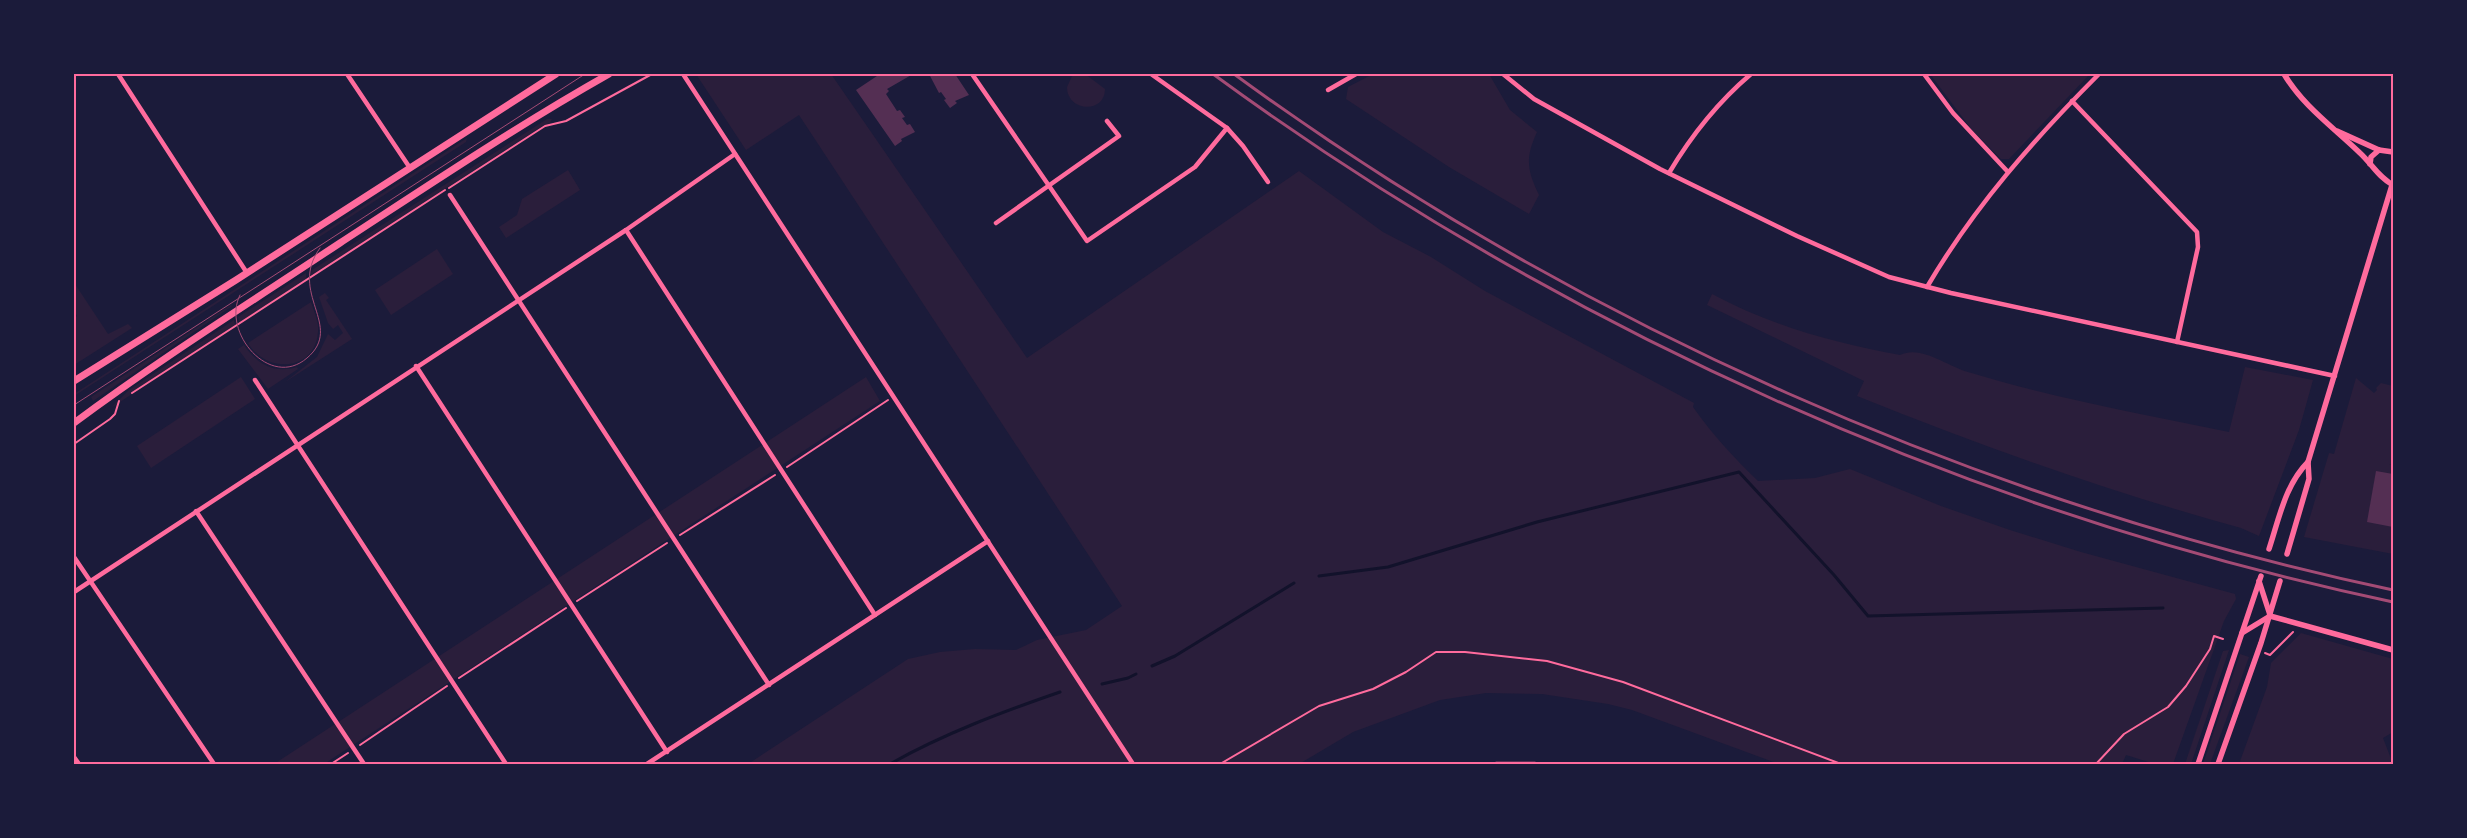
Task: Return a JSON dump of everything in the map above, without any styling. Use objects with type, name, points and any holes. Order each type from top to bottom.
[{"type":"main road","points":[[74,381],[247,273],[556,74]]},
{"type":"main road","points":[[74,423],[156,363],[537,116],[609,74]]},
{"type":"street","points":[[118,74],[247,273]]},
{"type":"street","points":[[347,74],[410,168]]},
{"type":"street","points":[[683,74],[1133,764]]},
{"type":"street","points":[[972,74],[1087,241],[1195,167],[1227,128]]},
{"type":"street","points":[[1151,74],[1227,128],[1243,146],[1268,182]]},
{"type":"street","points":[[1328,90],[1356,74]]},
{"type":"street","points":[[1503,74],[1546,107],[1669,173],[1797,236],[1882,273],[1927,287],[2335,376]]},
{"type":"street","points":[[1669,173],[1702,125],[1720,103],[1751,74]]},
{"type":"street","points":[[1924,74],[1953,113],[2008,172]]},
{"type":"street","points":[[1927,287],[1964,230],[2008,172],[2099,74]]},
{"type":"street","points":[[2284,74],[2307,105],[2370,164],[2381,178],[2392,185],[2308,462],[2309,479],[2287,554]]},
{"type":"street","points":[[2072,101],[2197,232],[2198,247],[2177,342]]},
{"type":"street","points":[[996,223],[1120,136],[1107,121]]},
{"type":"street","points":[[2335,130],[2379,150],[2393,152]]},
{"type":"street","points":[[2370,164],[2371,157],[2379,150]]},
{"type":"street","points":[[74,592],[298,443],[626,230],[735,154]]},
{"type":"street","points":[[450,195],[769,685]]},
{"type":"street","points":[[626,230],[875,615]]},
{"type":"street","points":[[416,366],[667,752]]},
{"type":"street","points":[[254,380],[298,443],[506,764]]},
{"type":"street","points":[[2269,549],[2283,505],[2297,473],[2308,462]]},
{"type":"street","points":[[196,511],[364,764]]},
{"type":"street","points":[[647,764],[988,541]]},
{"type":"street","points":[[74,557],[214,764]]},
{"type":"street","points":[[2198,764],[2260,578],[2270,616]]},
{"type":"street","points":[[2218,764],[2270,616],[2280,581]]},
{"type":"street","points":[[2242,633],[2270,616],[2393,650]]},
{"type":"street","points":[[74,757],[79,764]]},
{"type":"street","points":[[1496,764],[1535,764]]},
{"type":"path","points":[[74,444],[110,419],[117,409],[119,401],[545,126],[566,121],[652,74]]},
{"type":"path","points":[[331,764],[570,605],[781,471],[894,396]]},
{"type":"path","points":[[2265,653],[2270,654],[2295,630]]},
{"type":"path","points":[[2096,764],[2124,734],[2152,719],[2168,707],[2186,686],[2210,650],[2214,636],[2223,639]]},
{"type":"path","points":[[1220,764],[1319,706],[1373,689],[1406,672],[1436,652],[1465,652],[1547,661],[1623,682],[1841,764]]},
{"type":"shaded area","points":[[696,74],[831,74],[1027,358],[1299,171],[1383,232],[1431,257],[1485,291],[1694,403],[1693,407],[1716,436],[1758,481],[1815,478],[1850,469],[1941,506],[2010,530],[2081,552],[2235,594],[2236,599],[2224,621],[2173,764],[2155,764],[2126,755],[2122,764],[1779,764],[1632,710],[1608,704],[1542,694],[1486,693],[1440,700],[1353,732],[1299,764],[748,764],[908,659],[940,652],[975,649],[1016,650],[1037,640],[1086,630],[1122,606],[799,115],[746,150]]},
{"type":"shaded area","points":[[1073,74],[1085,74],[1105,89],[1099,103],[1086,107],[1073,101],[1067,87]]},
{"type":"shaded area","points":[[1373,74],[1489,74],[1510,110],[1537,132],[1529,157],[1529,164],[1539,195],[1529,214],[1449,167],[1346,99],[1348,87]]},
{"type":"shaded area","points":[[1930,74],[2090,74],[2009,159],[2001,159],[1972,130]]},
{"type":"shaded area","points":[[547,119],[552,119],[550,123],[544,125],[310,276],[312,270]]},
{"type":"shaded area","points":[[467,138],[466,142],[74,396],[74,394]]},
{"type":"shaded area","points":[[568,170],[580,190],[506,238],[499,227],[517,215],[522,199]]},
{"type":"shaded area","points":[[437,249],[453,274],[391,315],[375,290]]},
{"type":"shaded area","points":[[306,273],[306,279],[239,323],[238,317]]},
{"type":"shaded area","points":[[75,284],[108,334],[128,324],[132,328],[74,365],[74,319],[77,316],[74,310]]},
{"type":"shaded area","points":[[325,293],[329,298],[326,300],[352,339],[285,382],[317,357],[328,334],[335,340],[343,333],[338,325],[333,329],[328,323],[319,297]]},
{"type":"shaded area","points":[[1712,294],[1780,324],[1827,339],[1900,355],[1908,353],[1925,354],[1968,372],[2032,390],[2229,432],[2245,367],[2313,380],[2299,430],[2259,536],[2241,528],[2047,468],[1857,396],[1864,381],[1707,305]]},
{"type":"shaded area","points":[[311,302],[317,320],[318,332],[315,345],[308,355],[299,361],[289,364],[277,364],[266,360],[256,353],[248,343]]},
{"type":"shaded area","points":[[232,306],[93,401],[91,397]]},
{"type":"shaded area","points":[[234,320],[235,325],[111,408],[129,390]]},
{"type":"shaded area","points":[[244,345],[249,352],[267,366],[281,369],[297,367],[298,369],[268,389],[238,349]]},
{"type":"shaded area","points":[[241,377],[255,399],[151,468],[137,446]]},
{"type":"shaded area","points":[[866,377],[880,401],[324,764],[274,764]]},
{"type":"shaded area","points":[[2356,378],[2374,393],[2381,383],[2393,386],[2393,464],[2389,465],[2393,465],[2393,554],[2304,537],[2329,453],[2334,454]]},
{"type":"shaded area","points":[[2301,633],[2393,659],[2393,732],[2383,738],[2393,764],[2239,764],[2267,687],[2271,663]]},
{"type":"shaded area","points":[[2229,650],[2191,764],[2185,764],[2223,651]]},
{"type":"shaded area","points":[[2240,654],[2249,657],[2210,764],[2203,764]]},
{"type":"building","points":[[880,74],[913,74],[887,89],[889,91],[886,94],[897,111],[900,110],[905,117],[902,118],[907,125],[910,124],[915,132],[901,139],[902,141],[895,146],[856,90]]},
{"type":"building","points":[[929,74],[955,74],[969,95],[955,101],[957,103],[950,108]]},
{"type":"building","points":[[2376,471],[2393,474],[2393,527],[2367,522]]},
{"type":"waterway","points":[[1319,576],[1388,567],[1537,522],[1739,472],[1834,575],[1868,616],[2163,608]]},
{"type":"waterway","points":[[1152,666],[1175,656],[1294,583]]},
{"type":"waterway","points":[[1102,684],[1128,678],[1136,674]]},
{"type":"waterway","points":[[890,764],[973,724],[1060,692]]},
{"type":"tram line","points":[[74,405],[585,74]]},
{"type":"tram line","points":[[240,295],[236,310],[237,325],[243,340],[252,352],[265,362],[278,367],[293,366],[307,358],[317,346],[320,334],[319,321],[309,280],[312,264],[320,248]]},
{"type":"railway","points":[[1213,74],[1347,166],[1485,252],[1628,330],[1775,400],[1926,463],[2079,518],[2235,564],[2393,602]]},
{"type":"railway","points":[[1234,74],[1365,164],[1501,248],[1642,324],[1786,393],[1935,454],[2085,507],[2238,553],[2393,590]]}]
